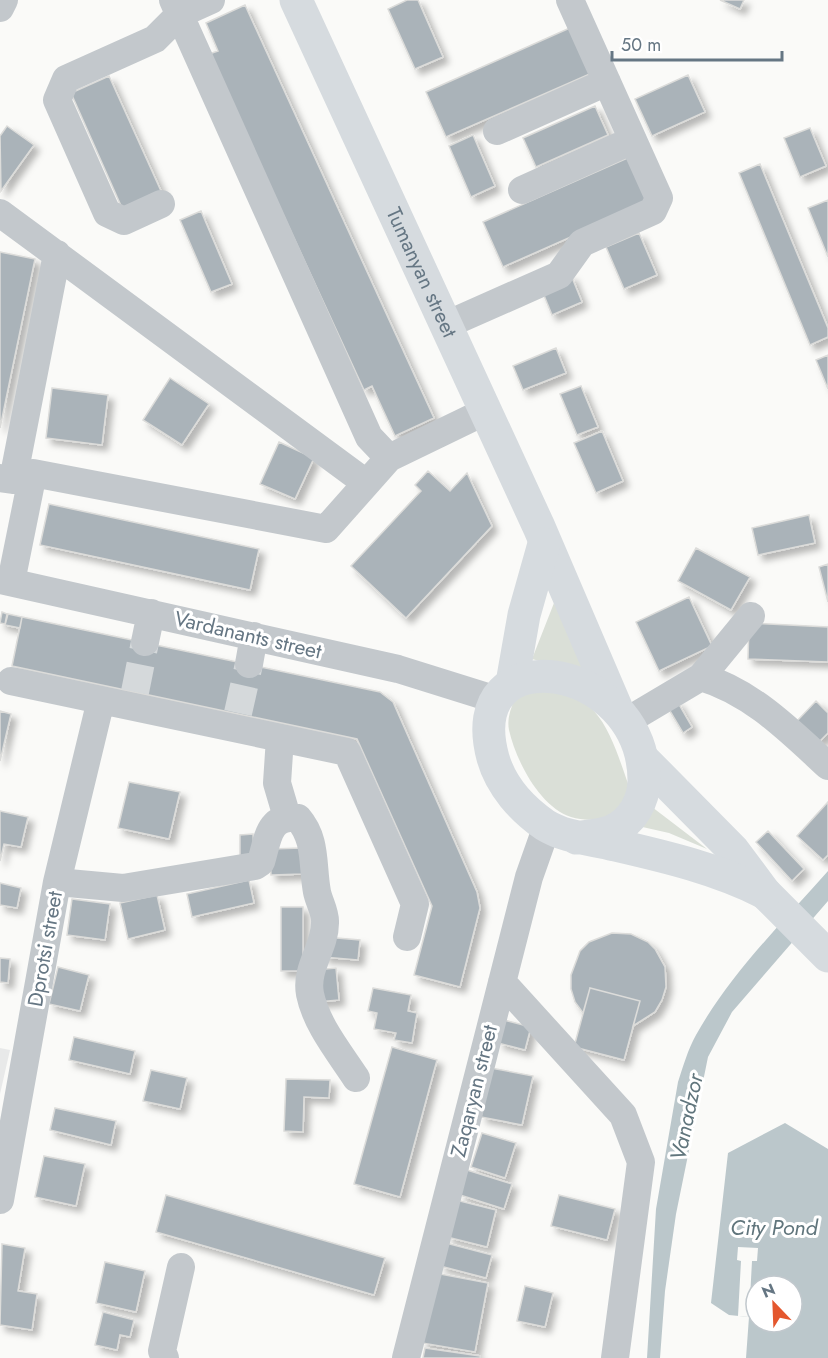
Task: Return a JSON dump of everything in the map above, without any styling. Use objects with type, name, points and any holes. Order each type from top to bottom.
[{"type":"highway","name":"Tumanyan street","points":[[296,0],[539,526],[544,544],[621,714]]},
{"type":"highway","points":[[544,544],[490,739],[498,773],[513,795],[562,832],[730,875],[765,893]]},
{"type":"highway","points":[[503,691],[530,678],[559,678],[593,690],[621,714],[633,730],[643,759],[640,805],[628,819],[612,831],[562,832]]},
{"type":"highway","points":[[643,759],[734,850],[765,893],[826,954]]},
{"type":"street","points":[[0,8],[4,0]]},
{"type":"street","points":[[161,204],[124,221],[107,213],[57,100],[66,79],[155,39],[177,7],[211,0]]},
{"type":"street","points":[[446,325],[559,275],[582,243],[653,211],[659,198],[570,0]]},
{"type":"street","points":[[177,7],[369,437],[389,458]]},
{"type":"street","points":[[497,131],[607,82]]},
{"type":"street","points":[[522,190],[633,140]]},
{"type":"street","points":[[0,213],[366,483]]},
{"type":"street","points":[[0,478],[13,480],[57,254]]},
{"type":"street","points":[[6,581],[33,473],[326,529],[389,458],[486,411]]},
{"type":"street","name":"Vardanants street","points":[[6,581],[503,691]]},
{"type":"street","points":[[145,642],[151,613]]},
{"type":"street","points":[[621,714],[701,677],[751,616]]},
{"type":"street","points":[[249,664],[255,636]]},
{"type":"street","points":[[701,677],[726,684],[774,716],[828,766]]},
{"type":"street","points":[[11,681],[101,700],[134,699],[236,721],[280,738],[347,752],[415,904],[407,937]]},
{"type":"street","name":"Dprotsi street","points":[[0,1200],[57,882],[101,700]]},
{"type":"street","points":[[280,738],[277,783],[287,817]]},
{"type":"street","points":[[57,882],[123,888],[255,866],[261,862],[271,830],[277,820],[287,817],[298,818],[309,836],[314,855],[317,891],[326,923],[310,973],[310,994],[324,1028],[356,1078]]},
{"type":"street","name":"Zaqaryan street","points":[[406,1358],[529,877],[562,832]]},
{"type":"street","points":[[502,982],[623,1115],[641,1162],[615,1358]]},
{"type":"street","points":[[165,1358],[162,1351],[181,1267]]},
{"type":"shaded area","points":[[554,603],[588,674],[532,659]]},
{"type":"shaded area","points":[[542,688],[570,696],[589,706],[606,728],[630,789],[617,816],[588,820],[571,817],[549,804],[531,781],[512,742],[509,718],[515,699]]},
{"type":"shaded area","points":[[652,807],[707,849],[669,833],[638,826]]},
{"type":"shaded area","points":[[0,1048],[10,1050],[0,1094]]},
{"type":"water","name":"Vanadzor","points":[[828,871],[828,901],[732,1012],[708,1057],[676,1214],[665,1291],[660,1358],[647,1358],[656,1209],[678,1082],[688,1052],[724,991]]},
{"type":"water","name":"City Pond","points":[[785,1123],[828,1149],[828,1358],[746,1358],[748,1334],[804,1334],[804,1274],[744,1274],[744,1316],[729,1315],[711,1303],[728,1153]]},
{"type":"pier","points":[[738,1247],[758,1248],[757,1261],[752,1261],[751,1274],[744,1274],[744,1317],[738,1316],[741,1261],[737,1260]]},
{"type":"building","points":[[407,0],[418,0],[443,57],[415,69],[388,9]]},
{"type":"building","points":[[720,0],[744,0],[740,9]]},
{"type":"building","points":[[245,5],[434,418],[395,436],[372,386],[364,390],[209,54],[218,51],[206,23]]},
{"type":"building","points":[[572,27],[592,73],[446,137],[426,92]]},
{"type":"building","points":[[688,75],[705,112],[652,136],[635,99]]},
{"type":"building","points":[[109,76],[161,191],[122,208],[71,93]]},
{"type":"building","points":[[595,106],[608,135],[536,167],[523,138]]},
{"type":"building","points":[[7,126],[34,145],[1,191],[0,136]]},
{"type":"building","points":[[810,128],[826,166],[800,177],[784,138]]},
{"type":"building","points":[[473,135],[495,186],[471,197],[449,146]]},
{"type":"building","points":[[632,156],[652,201],[503,267],[483,222]]},
{"type":"building","points":[[760,164],[828,328],[828,337],[810,345],[739,173]]},
{"type":"building","points":[[828,200],[828,257],[808,208]]},
{"type":"building","points":[[201,211],[232,284],[211,292],[180,220]]},
{"type":"building","points":[[639,233],[657,275],[624,289],[606,247]]},
{"type":"building","points":[[0,252],[35,259],[0,428]]},
{"type":"building","points":[[571,275],[582,302],[552,315],[541,288]]},
{"type":"building","points":[[556,348],[566,373],[523,390],[513,366]]},
{"type":"building","points":[[828,355],[828,389],[816,360]]},
{"type":"building","points":[[170,378],[209,404],[182,445],[143,420]]},
{"type":"building","points":[[581,386],[598,427],[577,435],[560,394]]},
{"type":"building","points":[[52,388],[108,395],[102,445],[46,438]]},
{"type":"building","points":[[602,431],[623,481],[596,493],[574,443]]},
{"type":"building","points":[[279,442],[314,458],[295,499],[260,484]]},
{"type":"building","points":[[428,471],[450,491],[467,473],[492,526],[406,618],[351,566],[421,491],[415,485]]},
{"type":"building","points":[[49,504],[259,549],[250,590],[40,545]]},
{"type":"building","points":[[809,515],[815,543],[758,555],[752,528]]},
{"type":"building","points":[[696,548],[750,577],[731,610],[678,581]]},
{"type":"building","points":[[828,564],[828,602],[819,567]]},
{"type":"building","points":[[689,597],[712,646],[659,671],[636,622]]},
{"type":"building","points":[[2,612],[7,614],[5,624],[0,623]]},
{"type":"building","points":[[8,614],[22,617],[20,628],[5,625]]},
{"type":"building","points":[[22,617],[380,692],[393,702],[477,892],[480,908],[460,987],[414,975],[432,906],[357,739],[12,666]]},
{"type":"building","points":[[749,623],[828,627],[828,662],[748,659]]},
{"type":"building","points":[[677,701],[692,727],[683,733],[667,706]]},
{"type":"building","points":[[816,701],[828,713],[828,733],[819,742],[797,721]]},
{"type":"building","points":[[0,711],[11,714],[0,761]]},
{"type":"building","points":[[129,782],[180,792],[169,839],[118,828]]},
{"type":"building","points":[[828,802],[828,855],[823,860],[797,836]]},
{"type":"building","points":[[0,811],[28,817],[21,847],[4,844],[0,861]]},
{"type":"building","points":[[768,831],[804,869],[792,881],[756,842]]},
{"type":"building","points":[[253,834],[254,858],[240,858],[240,835]]},
{"type":"building","points":[[302,848],[303,874],[271,875],[270,849]]},
{"type":"building","points":[[249,880],[254,903],[192,917],[187,894]]},
{"type":"building","points":[[0,883],[21,888],[17,908],[0,905]]},
{"type":"building","points":[[157,895],[165,930],[128,939],[120,903]]},
{"type":"building","points":[[72,899],[110,904],[105,940],[67,935]]},
{"type":"building","points":[[281,907],[303,907],[303,971],[281,971]]},
{"type":"building","points":[[612,933],[631,934],[648,942],[655,949],[665,967],[666,987],[662,1000],[655,1012],[633,1026],[640,1001],[590,988],[583,1013],[575,1002],[571,989],[571,975],[580,951],[589,942]]},
{"type":"building","points":[[325,937],[360,940],[358,960],[323,957]]},
{"type":"building","points":[[0,958],[10,959],[8,983],[0,982]]},
{"type":"building","points":[[58,967],[89,975],[80,1011],[49,1004]]},
{"type":"building","points":[[336,968],[339,1000],[317,1002],[314,970]]},
{"type":"building","points":[[373,988],[411,995],[408,1011],[417,1013],[412,1043],[394,1040],[396,1033],[374,1029],[377,1013],[368,1011]]},
{"type":"building","points":[[590,988],[640,1001],[624,1060],[574,1047]]},
{"type":"building","points":[[504,1020],[531,1027],[525,1050],[498,1043]]},
{"type":"building","points":[[74,1037],[135,1051],[130,1074],[69,1060]]},
{"type":"building","points":[[392,1047],[437,1060],[400,1197],[354,1184]]},
{"type":"building","points":[[491,1068],[533,1076],[522,1125],[481,1117]]},
{"type":"building","points":[[151,1070],[187,1078],[180,1109],[143,1101]]},
{"type":"building","points":[[286,1079],[330,1080],[329,1098],[304,1097],[303,1132],[284,1131]]},
{"type":"building","points":[[55,1108],[116,1121],[111,1145],[50,1130]]},
{"type":"building","points":[[482,1133],[516,1143],[505,1178],[471,1167]]},
{"type":"building","points":[[44,1156],[85,1164],[76,1206],[35,1197]]},
{"type":"building","points":[[467,1170],[512,1184],[504,1209],[460,1195]]},
{"type":"building","points":[[166,1195],[385,1258],[374,1295],[156,1232]]},
{"type":"building","points":[[559,1195],[615,1209],[607,1240],[551,1226]]},
{"type":"building","points":[[456,1200],[496,1210],[487,1247],[447,1237]]},
{"type":"building","points":[[446,1243],[492,1255],[486,1278],[440,1266]]},
{"type":"building","points":[[2,1244],[25,1248],[18,1291],[37,1294],[32,1330],[0,1325]]},
{"type":"building","points":[[105,1262],[145,1271],[136,1312],[96,1303]]},
{"type":"building","points":[[435,1273],[488,1283],[475,1352],[422,1343]]},
{"type":"building","points":[[525,1286],[553,1293],[545,1327],[517,1321]]},
{"type":"building","points":[[103,1312],[134,1320],[130,1337],[120,1335],[117,1350],[95,1345]]},
{"type":"building","points":[[425,1348],[480,1356],[480,1358],[423,1358]]},
{"type":"tunnel","points":[[135,692],[145,642]]},
{"type":"tunnel","points":[[238,713],[249,664]]}]
